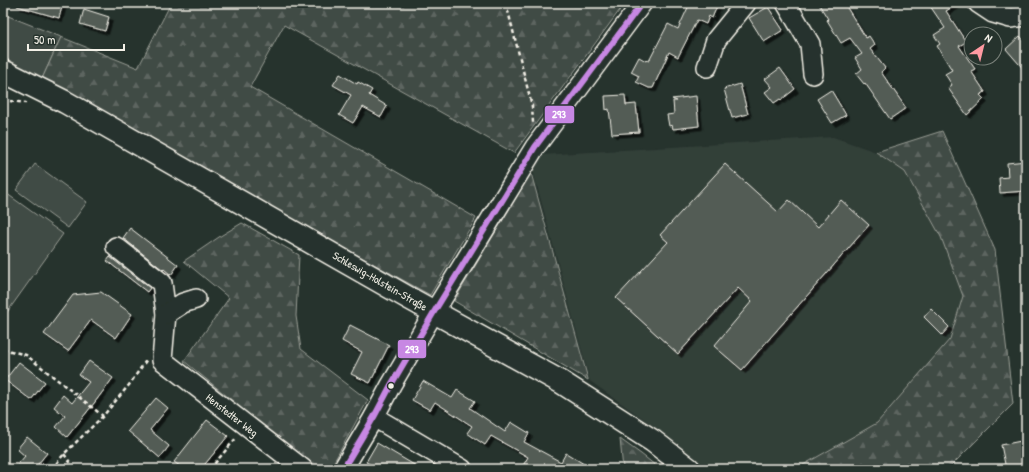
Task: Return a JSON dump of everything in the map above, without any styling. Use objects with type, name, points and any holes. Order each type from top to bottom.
[{"type":"main road","name":"Schleswig-Holstein-Straße","points":[[3,71],[65,102],[434,312],[561,382],[652,441],[689,469]]},
{"type":"main road","name":"Schleswig-Holstein-Straße","points":[[3,88],[65,102]]},
{"type":"street","points":[[343,469],[434,312],[535,146],[642,3]]},
{"type":"street","points":[[706,66],[716,40],[746,3]]},
{"type":"street","points":[[786,3],[810,44],[813,74]]},
{"type":"street","points":[[978,3],[992,13],[1010,18],[1026,16]]},
{"type":"street","points":[[116,247],[162,283],[166,314],[154,360]]},
{"type":"street","points":[[166,314],[183,303],[196,299]]},
{"type":"street","name":"Henstedter Weg","points":[[154,360],[246,425],[303,469]]},
{"type":"street","points":[[374,417],[462,469]]},
{"type":"path","points":[[506,3],[532,106],[535,146]]},
{"type":"path","points":[[3,349],[26,355],[103,416]]},
{"type":"path","points":[[52,469],[64,454],[103,416],[129,385],[154,360]]},
{"type":"path","points":[[210,469],[246,425]]},
{"type":"path","points":[[64,454],[75,469]]},
{"type":"shaded area","points":[[833,137],[876,152],[905,172],[941,237],[963,296],[950,339],[877,423],[796,469],[706,469],[663,433],[590,381],[533,171],[542,155]]},
{"type":"green space","points":[[171,3],[625,3],[514,153],[284,25],[250,87],[476,218],[430,295],[41,81],[61,37],[138,68]]},
{"type":"green space","points":[[3,14],[61,37],[41,81],[3,58]]},
{"type":"green space","points":[[942,131],[995,250],[1013,404],[948,469],[796,469],[877,423],[950,339],[963,296],[941,237],[905,172],[876,152]]},
{"type":"green space","points":[[35,164],[87,202],[68,228],[16,190]]},
{"type":"green space","points":[[531,173],[588,379],[588,380],[454,301]]},
{"type":"green space","points":[[3,191],[63,234],[3,318]]},
{"type":"green space","points":[[242,223],[299,255],[296,316],[301,349],[368,400],[330,469],[316,469],[184,361],[229,298],[184,261]]},
{"type":"green space","points":[[620,439],[641,454],[660,469],[623,469]]},
{"type":"building","points":[[17,3],[63,3],[59,18],[17,6]]},
{"type":"building","points":[[690,3],[710,3],[717,6],[712,18],[709,16],[706,24],[697,20],[678,57],[669,52],[653,88],[649,88],[636,82],[639,76],[631,72],[639,57],[649,61],[668,24],[678,29]]},
{"type":"building","points":[[818,3],[844,3],[866,38],[869,36],[875,45],[870,49],[885,68],[881,72],[906,108],[890,119],[865,83],[864,84],[856,74],[862,69],[855,58],[862,54],[850,38],[841,43]]},
{"type":"building","points":[[928,3],[959,3],[946,11],[963,37],[963,44],[959,46],[963,52],[963,66],[973,66],[975,69],[971,71],[985,92],[980,95],[984,99],[967,115],[948,88],[952,85],[945,74],[952,70],[937,46],[940,44],[934,35],[945,28]]},
{"type":"building","points":[[768,7],[783,30],[764,42],[749,18]]},
{"type":"building","points":[[84,9],[109,17],[105,31],[80,24]]},
{"type":"building","points":[[1020,36],[1026,43],[1026,72],[1006,49]]},
{"type":"building","points":[[780,68],[795,89],[781,100],[780,99],[774,103],[765,92],[772,87],[765,79]]},
{"type":"building","points":[[340,74],[357,84],[358,82],[372,90],[369,95],[387,106],[381,117],[363,107],[353,123],[339,115],[351,95],[333,85]]},
{"type":"building","points":[[740,84],[748,114],[732,118],[724,89]]},
{"type":"building","points":[[831,90],[846,115],[832,123],[817,99]]},
{"type":"building","points":[[625,95],[626,105],[636,104],[639,132],[612,134],[609,109],[606,110],[605,96]]},
{"type":"building","points":[[696,96],[699,126],[673,129],[672,125],[669,126],[667,115],[674,114],[673,101],[677,101],[672,99]]},
{"type":"building","points":[[1026,161],[1026,191],[1000,193],[999,178],[1008,177],[1007,163]]},
{"type":"building","points":[[725,164],[778,212],[789,200],[818,227],[841,200],[869,225],[742,370],[714,346],[752,301],[738,288],[678,354],[616,298],[668,242],[660,235]]},
{"type":"building","points":[[130,228],[178,265],[171,275],[123,238]]},
{"type":"building","points":[[110,257],[150,288],[147,292],[107,261]]},
{"type":"building","points":[[101,292],[132,314],[116,338],[91,320],[68,351],[44,334],[73,295]]},
{"type":"building","points":[[931,309],[949,327],[942,335],[924,317]]},
{"type":"building","points":[[350,325],[389,345],[370,383],[351,374],[362,352],[342,341]]},
{"type":"building","points":[[89,361],[113,378],[67,437],[56,427],[65,416],[54,407],[63,395],[72,403],[89,382],[79,375]]},
{"type":"building","points":[[19,362],[45,382],[31,400],[5,380]]},
{"type":"building","points":[[423,381],[452,398],[457,390],[475,401],[470,408],[505,432],[511,422],[529,433],[524,442],[561,462],[566,453],[592,469],[521,469],[528,457],[491,436],[485,445],[467,433],[472,426],[435,402],[430,410],[412,400]]},
{"type":"building","points":[[156,398],[168,408],[150,430],[169,446],[160,458],[128,431]]},
{"type":"building","points":[[207,420],[228,436],[201,469],[184,469],[174,462]]},
{"type":"building","points":[[27,437],[47,453],[34,469],[14,469],[25,456],[17,449]]},
{"type":"building","points":[[1021,441],[1026,469],[1006,469],[1001,445]]},
{"type":"building","points":[[377,443],[421,469],[378,469],[366,462]]},
{"type":"transit line","name":"293","points":[[343,469],[434,312],[535,147],[642,3]]}]
